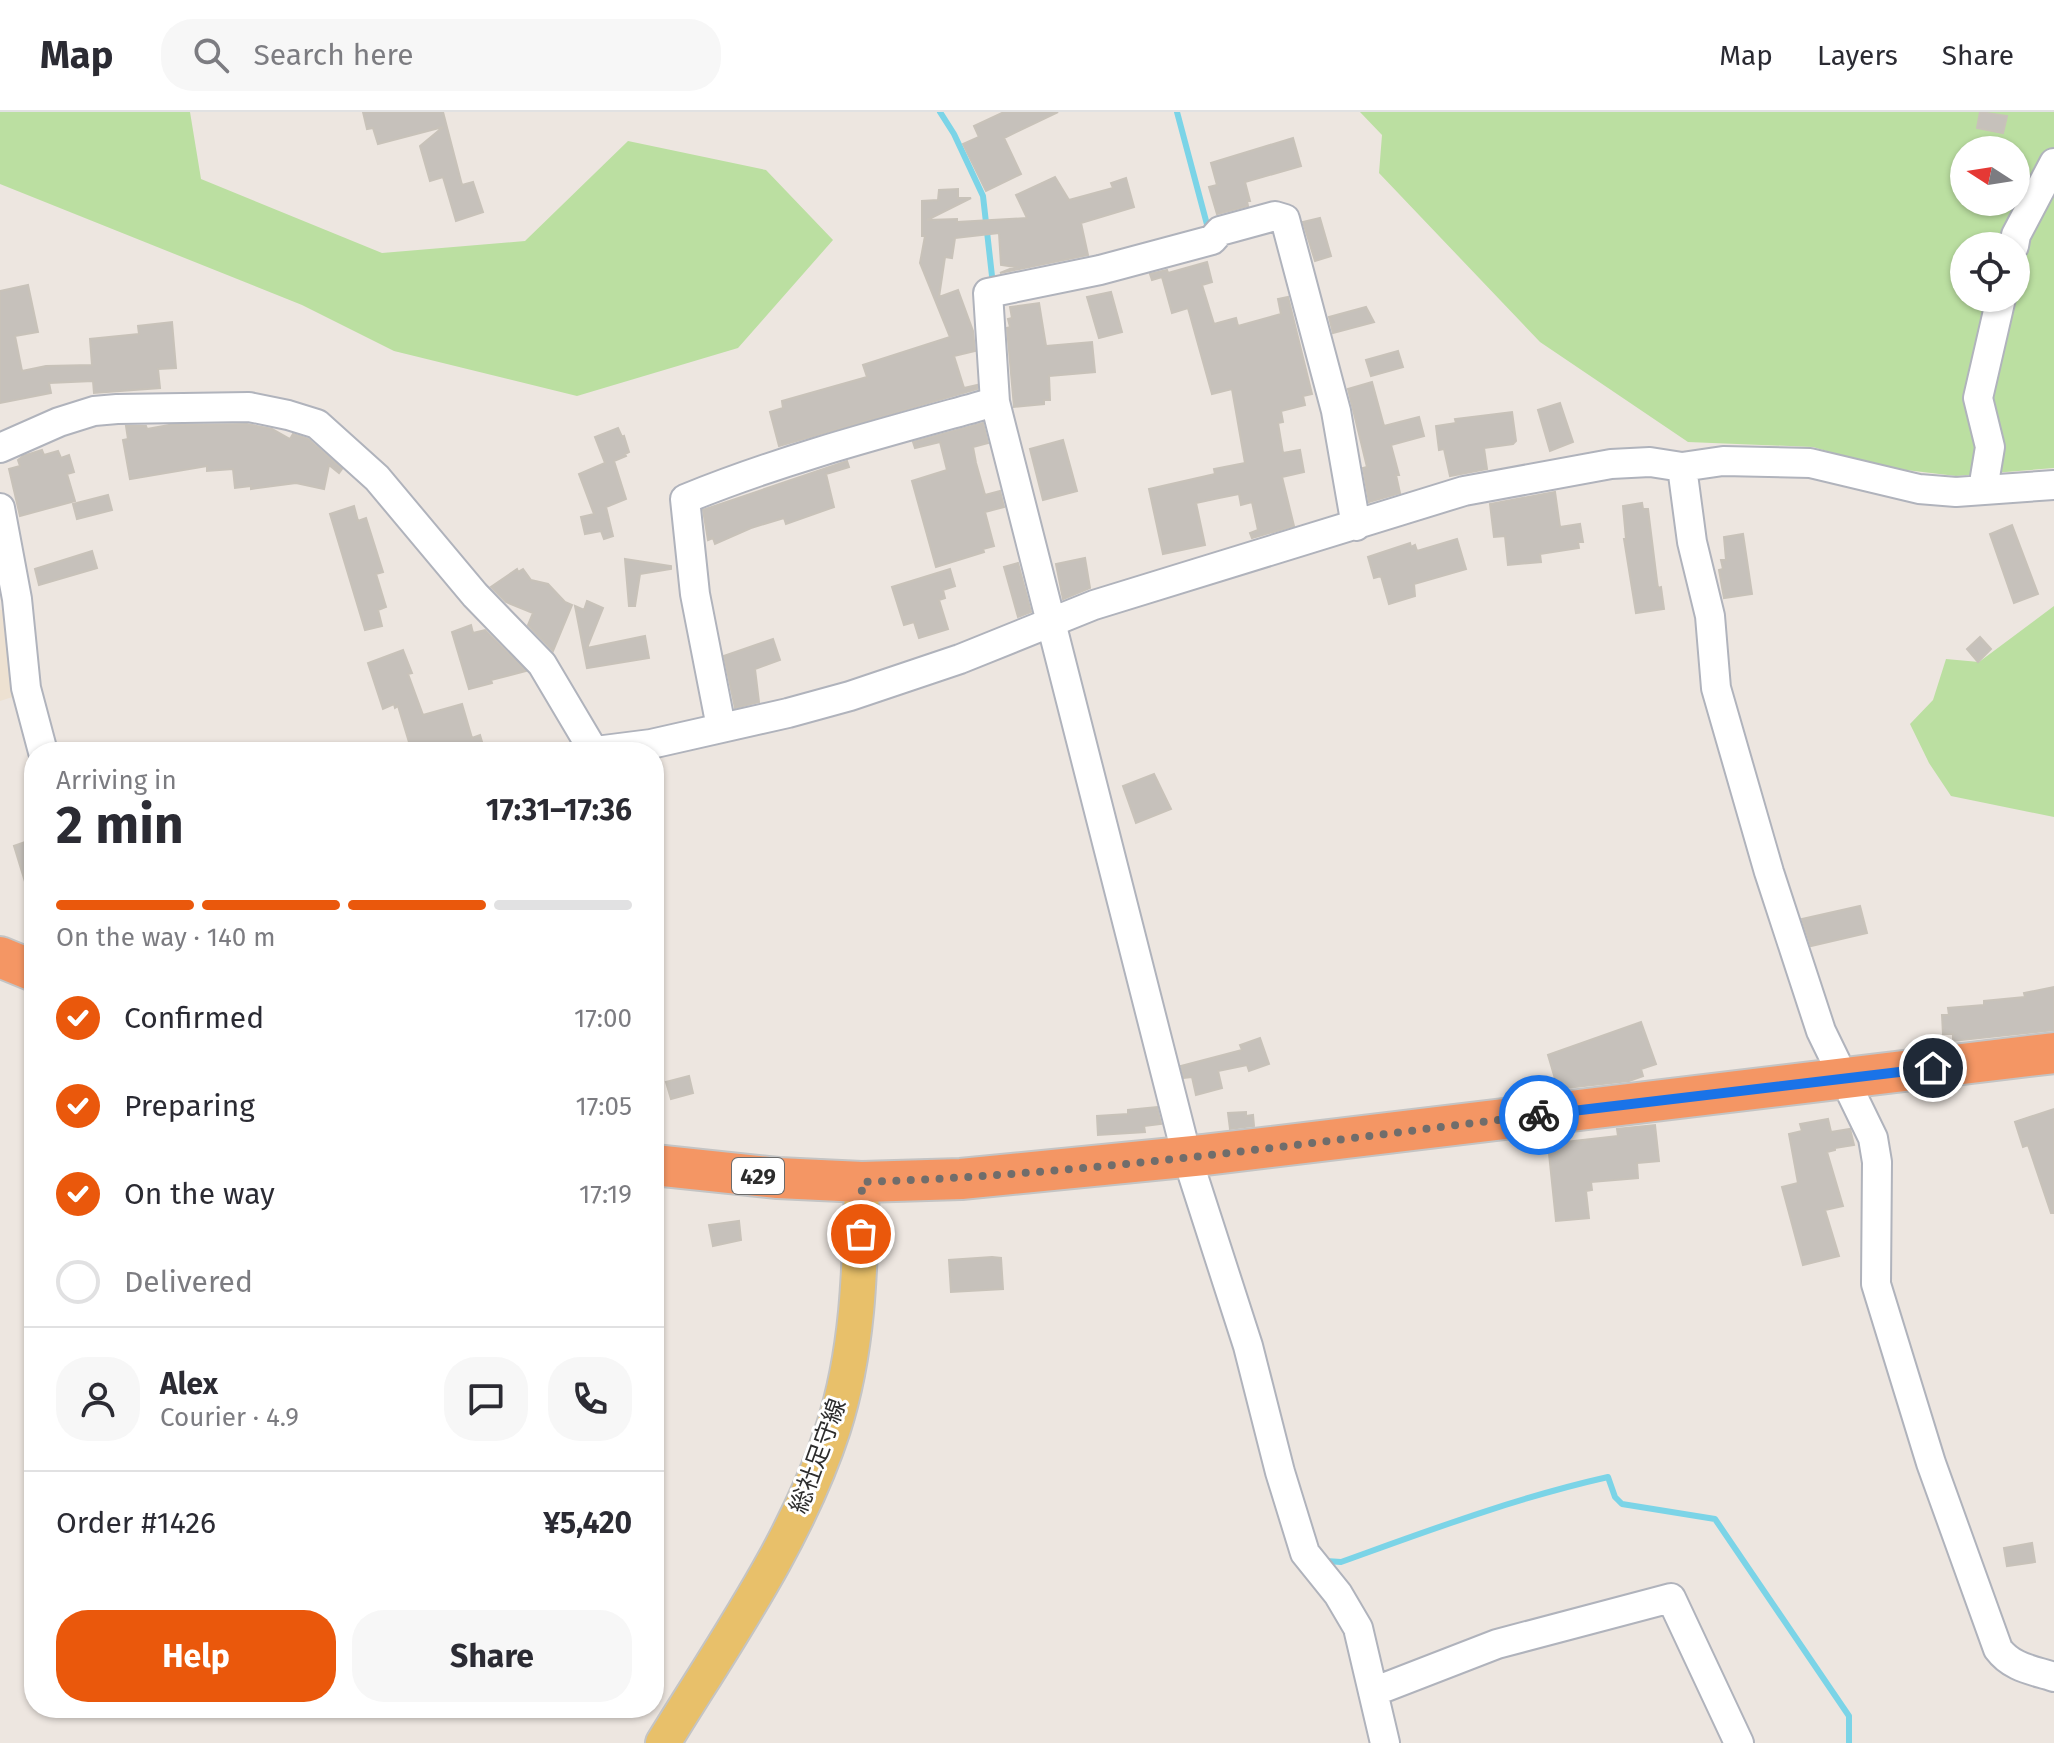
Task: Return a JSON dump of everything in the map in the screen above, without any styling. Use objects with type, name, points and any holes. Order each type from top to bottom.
[{"type":"highway","points":[[0,957],[24,967]]},
{"type":"highway","name":"429","points":[[664,1166],[778,1178],[862,1182],[961,1179],[1195,1156],[2054,1053]]},
{"type":"main road","name":"総社足守線","points":[[663,1743],[771,1566],[808,1496],[834,1427],[853,1344],[862,1182]]},
{"type":"street","points":[[2018,232],[2054,163]]},
{"type":"street","points":[[1356,526],[1336,411],[1285,219],[1275,216],[1220,231],[1212,240],[1100,270],[988,293],[995,402],[1059,618],[1195,1156],[1280,1472],[1305,1553],[1350,1611],[1358,1628],[1385,1743]]},
{"type":"street","points":[[1983,489],[1990,447],[1978,398],[1998,312]]},
{"type":"street","points":[[721,727],[695,594],[685,499],[852,442],[995,402]]},
{"type":"street","points":[[0,448],[59,422],[94,411],[117,409],[249,407],[317,424],[377,478],[475,595],[542,664],[586,742]]},
{"type":"street","points":[[659,742],[788,713],[862,692],[960,659],[1059,618],[1224,563],[1356,526],[1464,491],[1491,486],[1611,464],[1650,462],[1682,467],[1723,461],[1810,463],[1919,489],[1956,492],[2054,485]]},
{"type":"street","points":[[1682,467],[1692,542],[1710,616],[1716,688],[1744,789],[1821,1031],[1873,1138],[1877,1162],[1876,1284],[1931,1463],[1998,1649],[2019,1667],[2054,1677]]},
{"type":"street","points":[[0,508],[17,599],[26,688],[40,742]]},
{"type":"street","points":[[1373,1692],[1497,1644],[1671,1598],[1739,1743]]},
{"type":"shaded area","points":[[12,607],[19,695],[0,701],[0,610]]},
{"type":"green space","points":[[0,112],[190,112],[201,179],[382,253],[525,241],[628,141],[766,170],[833,240],[738,348],[577,396],[394,351],[302,305],[0,184]]},
{"type":"green space","points":[[1360,112],[2054,112],[2054,468],[1956,476],[1881,467],[1813,447],[1688,442],[1540,342],[1379,173],[1382,135]]},
{"type":"green space","points":[[2054,606],[2054,817],[1951,796],[1929,763],[1910,724],[1933,700],[1946,659],[1979,662]]},
{"type":"building","points":[[363,112],[443,112],[462,185],[473,182],[483,212],[456,221],[443,177],[430,181],[420,146],[443,127],[378,144],[373,128],[367,129]]},
{"type":"building","points":[[1004,112],[1058,112],[1004,138],[1021,174],[986,191],[963,144],[979,137],[974,126]]},
{"type":"building","points":[[1980,112],[2007,116],[2003,133],[1977,128]]},
{"type":"building","points":[[1293,138],[1301,166],[1245,182],[1250,201],[1247,201],[1248,206],[1217,214],[1209,187],[1217,185],[1211,163]]},
{"type":"building","points":[[1055,177],[1069,200],[1113,188],[1111,183],[1126,178],[1134,207],[1081,223],[1088,255],[1000,273],[1015,267],[1001,265],[999,233],[955,238],[952,258],[945,257],[939,297],[958,290],[973,331],[975,351],[954,356],[964,388],[977,385],[977,389],[779,446],[770,412],[783,408],[782,401],[867,377],[863,365],[950,337],[920,263],[925,236],[922,236],[922,201],[938,200],[939,190],[958,189],[958,198],[971,198],[927,220],[957,219],[957,222],[1027,218],[1016,195]]},
{"type":"building","points":[[1320,218],[1331,256],[1315,261],[1303,222]]},
{"type":"building","points":[[1207,262],[1212,282],[1202,285],[1214,324],[1236,318],[1238,326],[1281,314],[1278,299],[1288,297],[1312,394],[1303,396],[1305,405],[1281,411],[1283,422],[1278,423],[1283,453],[1300,450],[1304,472],[1282,477],[1294,526],[1252,538],[1250,533],[1258,530],[1252,502],[1241,505],[1239,494],[1219,498],[1196,503],[1205,545],[1163,554],[1149,489],[1215,474],[1214,469],[1245,463],[1232,389],[1212,394],[1188,308],[1172,313],[1162,277],[1152,280],[1150,274],[1167,270],[1168,273]]},
{"type":"building","points":[[28,285],[38,332],[15,336],[22,371],[46,366],[92,365],[90,339],[139,334],[138,326],[172,322],[176,368],[158,369],[160,388],[94,393],[93,381],[49,383],[51,393],[0,403],[0,291]]},
{"type":"building","points":[[1111,292],[1122,332],[1099,338],[1087,297]]},
{"type":"building","points":[[1039,303],[1046,346],[1092,342],[1095,372],[1049,376],[1050,400],[1044,400],[1044,404],[1014,407],[1007,328],[1010,327],[1008,319],[1012,318],[1010,307]]},
{"type":"building","points":[[1366,307],[1374,322],[1333,333],[1329,317]]},
{"type":"building","points":[[1398,351],[1403,367],[1371,376],[1366,360]]},
{"type":"building","points":[[1372,382],[1384,426],[1419,417],[1424,436],[1391,445],[1400,493],[1369,502],[1363,468],[1367,467],[1348,389]]},
{"type":"building","points":[[1560,403],[1573,442],[1550,451],[1538,410]]},
{"type":"building","points":[[1512,412],[1516,441],[1484,448],[1487,469],[1450,476],[1444,449],[1439,450],[1436,426],[1456,423],[1455,419]]},
{"type":"building","points":[[983,423],[988,443],[973,447],[976,463],[985,495],[1000,491],[1004,507],[985,512],[994,546],[936,567],[912,481],[947,470],[940,442],[915,448],[913,442]]},
{"type":"building","points":[[247,424],[272,429],[290,439],[293,434],[308,439],[342,469],[339,473],[329,465],[324,489],[296,483],[235,488],[233,469],[207,471],[207,466],[130,479],[123,440],[128,439],[126,426],[146,426],[147,429],[169,425]]},
{"type":"building","points":[[618,428],[629,452],[614,461],[626,499],[606,507],[613,536],[604,539],[601,531],[585,534],[581,517],[594,514],[579,474],[605,463],[595,437]]},
{"type":"building","points":[[1063,440],[1077,491],[1043,500],[1030,449]]},
{"type":"building","points":[[42,450],[44,455],[58,451],[61,458],[69,455],[74,472],[67,474],[75,501],[20,516],[9,469],[20,466],[18,460],[23,456]]},
{"type":"building","points":[[847,461],[849,467],[826,474],[834,507],[786,524],[784,518],[751,528],[715,544],[713,538],[708,540],[703,510]]},
{"type":"building","points":[[1555,492],[1560,527],[1580,524],[1583,542],[1578,542],[1579,548],[1540,554],[1541,562],[1508,565],[1505,536],[1494,537],[1490,504]]},
{"type":"building","points":[[108,495],[112,510],[77,519],[73,504]]},
{"type":"building","points":[[1642,503],[1643,509],[1648,509],[1658,588],[1661,587],[1664,609],[1636,613],[1624,539],[1623,506]]},
{"type":"building","points":[[354,506],[358,521],[366,518],[383,572],[376,574],[386,607],[378,610],[382,626],[365,630],[330,514]]},
{"type":"building","points":[[2012,525],[2038,594],[2014,603],[1990,534]]},
{"type":"building","points":[[1743,534],[1752,594],[1724,598],[1719,570],[1723,569],[1721,560],[1726,560],[1724,537]]},
{"type":"building","points":[[1457,539],[1466,569],[1414,584],[1415,596],[1389,604],[1381,576],[1374,578],[1368,557],[1410,543],[1411,547],[1415,545],[1417,551]]},
{"type":"building","points":[[92,551],[97,568],[39,585],[35,569]]},
{"type":"building","points":[[1085,558],[1090,588],[1063,599],[1056,564]]},
{"type":"building","points":[[625,559],[671,566],[671,569],[640,574],[635,606],[629,606]]},
{"type":"building","points":[[1018,563],[1031,612],[1018,617],[1004,567]]},
{"type":"building","points":[[517,569],[518,572],[523,569],[531,580],[548,584],[572,605],[553,651],[528,625],[533,613],[506,602],[491,587]]},
{"type":"building","points":[[950,569],[955,586],[943,590],[945,598],[939,600],[948,629],[919,638],[914,622],[904,625],[892,587]]},
{"type":"building","points":[[587,601],[603,608],[587,648],[645,636],[649,658],[587,668],[575,606],[584,610]]},
{"type":"building","points":[[471,625],[473,633],[485,630],[526,671],[469,689],[452,632]]},
{"type":"building","points":[[1980,637],[1991,649],[1978,662],[1967,649]]},
{"type":"building","points":[[773,639],[780,660],[755,669],[759,702],[735,708],[724,656]]},
{"type":"building","points":[[403,650],[423,715],[462,704],[472,738],[480,735],[482,742],[409,742],[398,706],[395,708],[394,704],[383,709],[368,663]]},
{"type":"building","points":[[1154,774],[1171,809],[1136,823],[1123,786]]},
{"type":"building","points":[[24,842],[24,878],[14,846]]},
{"type":"building","points":[[1860,906],[1867,933],[1811,946],[1802,919]]},
{"type":"building","points":[[2054,987],[2054,1030],[1953,1041],[1953,1034],[1943,1034],[1942,1015],[1949,1015],[1948,1008],[2025,997],[2024,993]]},
{"type":"building","points":[[1641,1022],[1656,1064],[1641,1069],[1643,1076],[1629,1081],[1558,1089],[1548,1055]]},
{"type":"building","points":[[1260,1038],[1269,1064],[1249,1071],[1247,1065],[1218,1071],[1222,1088],[1196,1095],[1192,1077],[1184,1078],[1181,1066],[1242,1050],[1240,1045]]},
{"type":"building","points":[[689,1076],[693,1093],[671,1099],[666,1082]]},
{"type":"building","points":[[1157,1107],[1161,1124],[1144,1126],[1145,1132],[1098,1135],[1097,1116],[1128,1114],[1128,1110]]},
{"type":"building","points":[[2054,1109],[2054,1213],[2051,1213],[2028,1145],[2023,1147],[2015,1122]]},
{"type":"building","points":[[1246,1112],[1246,1116],[1253,1115],[1254,1126],[1230,1129],[1228,1113]]},
{"type":"building","points":[[1828,1119],[1831,1132],[1850,1129],[1854,1145],[1827,1152],[1843,1206],[1825,1210],[1839,1256],[1803,1265],[1782,1187],[1798,1183],[1789,1134],[1802,1131],[1800,1124]]},
{"type":"building","points":[[1655,1125],[1659,1161],[1637,1163],[1638,1178],[1591,1182],[1592,1190],[1586,1191],[1589,1218],[1556,1221],[1548,1144],[1618,1136],[1617,1129]]},
{"type":"building","points":[[739,1221],[741,1240],[713,1246],[709,1225]]},
{"type":"building","points":[[1001,1258],[1003,1289],[951,1292],[949,1260]]},
{"type":"building","points":[[2032,1543],[2035,1562],[2007,1566],[2004,1548]]},
{"type":"waterway","points":[[940,112],[954,134],[983,196],[993,285]]},
{"type":"waterway","points":[[1177,112],[1209,232]]},
{"type":"waterway","points":[[1326,1561],[1341,1562],[1506,1505],[1608,1477],[1615,1497],[1622,1504],[1715,1519],[1849,1716],[1849,1743]]},
{"type":"way so far","points":[[861,1234],[862,1182],[961,1179],[1204,1155],[1539,1115]]},
{"type":"route","points":[[1539,1115],[1933,1068]]}]
